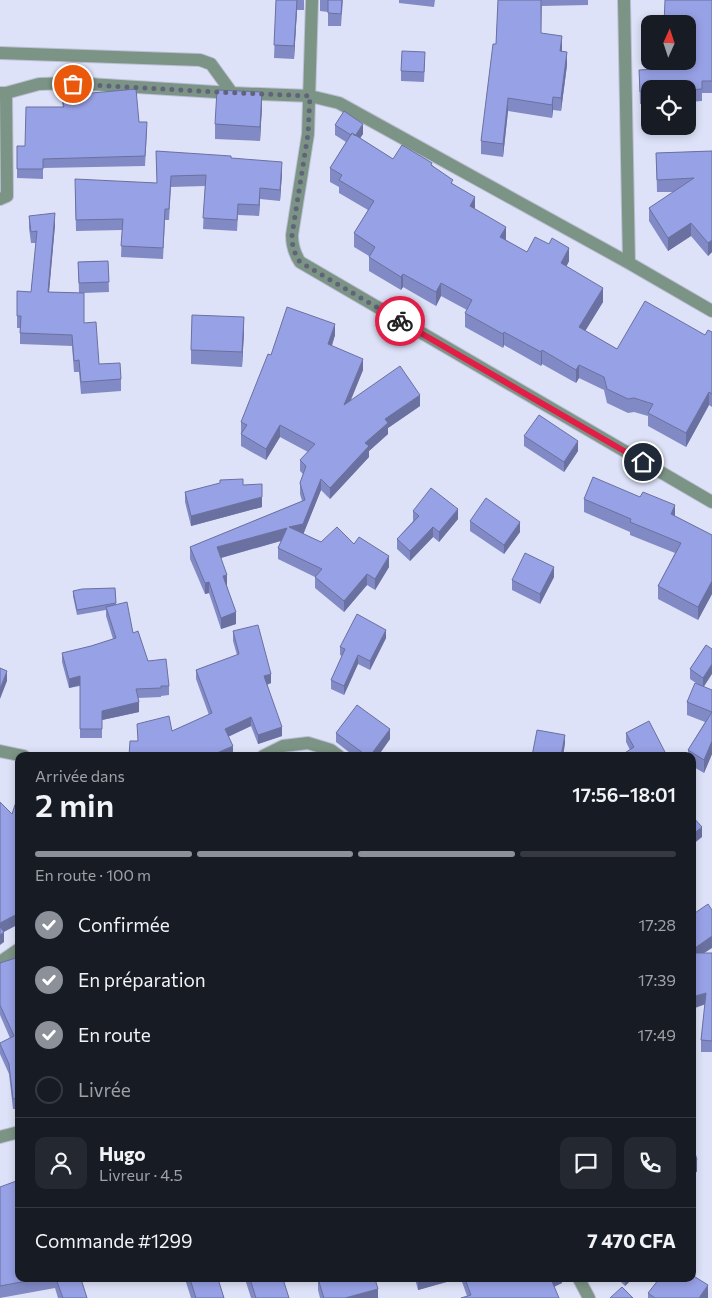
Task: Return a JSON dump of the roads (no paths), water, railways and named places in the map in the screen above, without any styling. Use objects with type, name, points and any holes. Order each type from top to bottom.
[{"type":"street","points":[[312,0],[308,134],[292,235],[294,253],[300,262],[712,502]]},
{"type":"street","points":[[624,0],[629,263]]},
{"type":"street","points":[[0,53],[200,60],[211,64],[232,93]]},
{"type":"street","points":[[0,199],[7,196],[3,93],[39,84],[73,84],[310,96],[339,103],[712,311]]},
{"type":"street","points":[[271,752],[283,746],[308,743],[334,752]]},
{"type":"street","points":[[0,752],[15,754]]},
{"type":"street","points":[[0,962],[15,952]]},
{"type":"street","points":[[0,1137],[15,1133]]},
{"type":"street","points":[[581,1282],[590,1298]]}]
